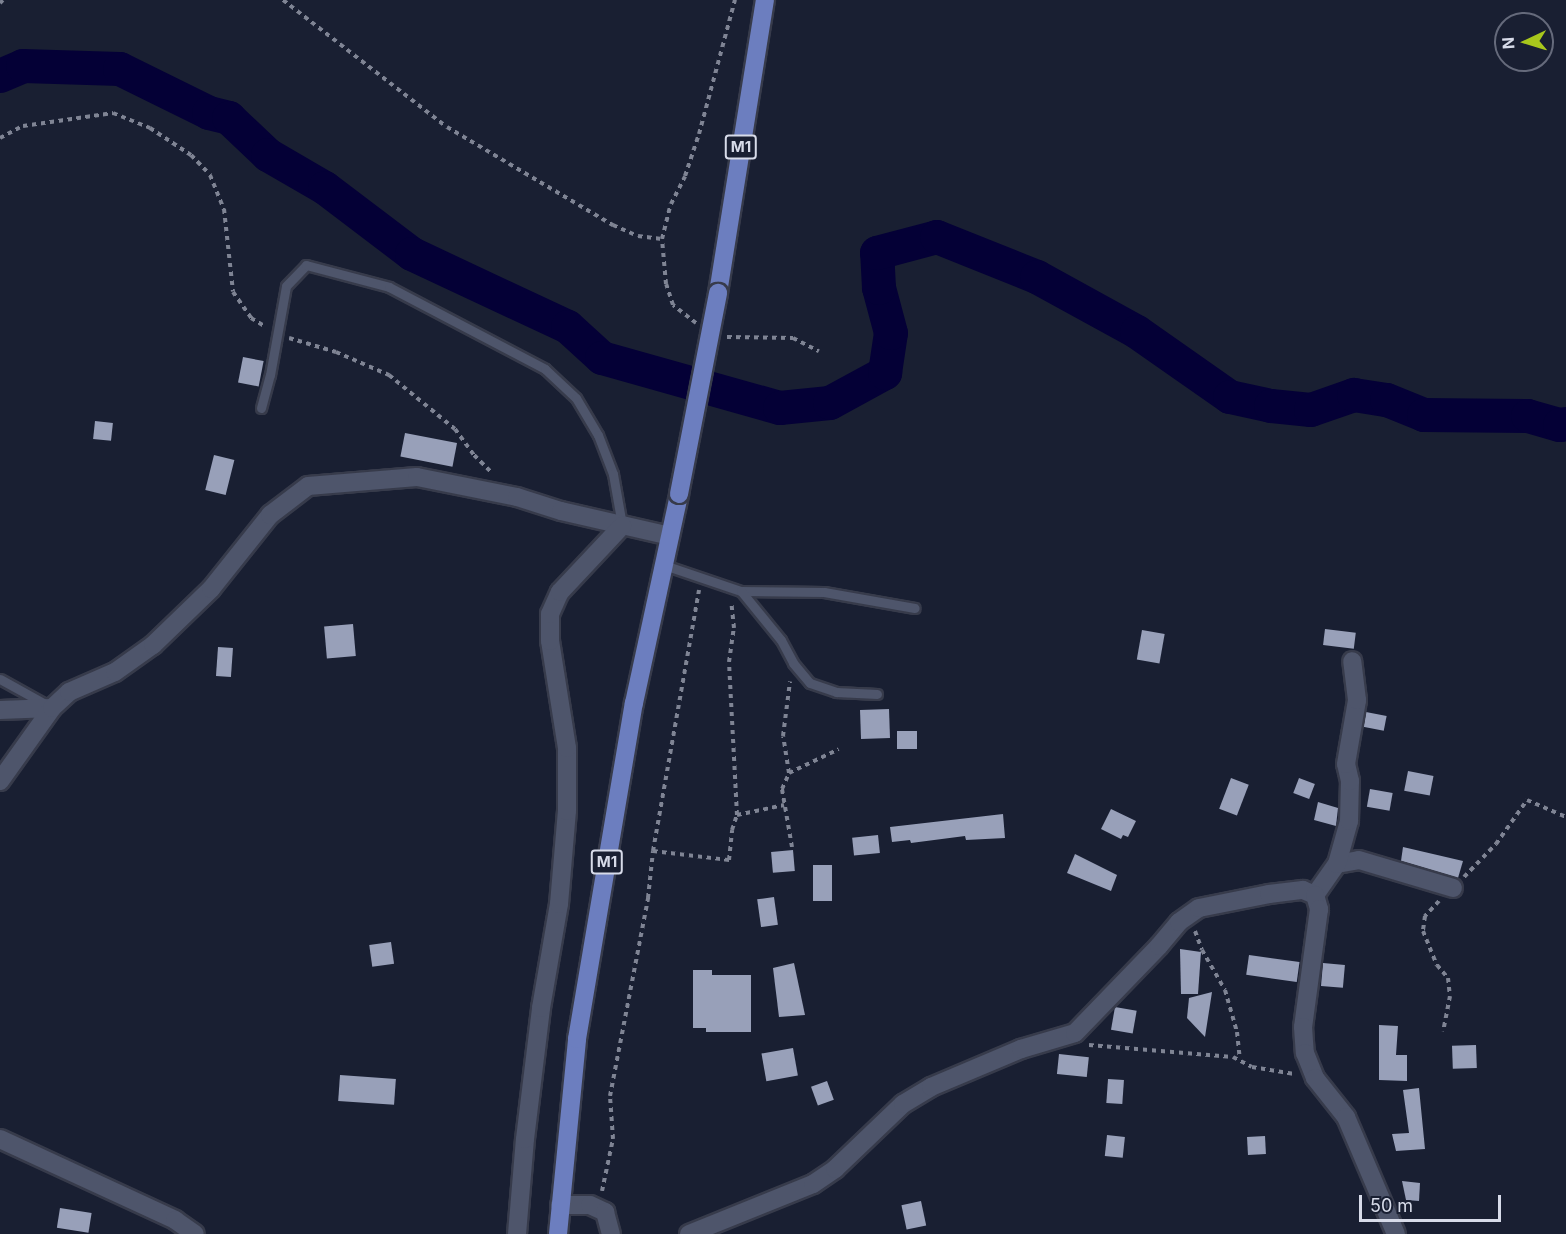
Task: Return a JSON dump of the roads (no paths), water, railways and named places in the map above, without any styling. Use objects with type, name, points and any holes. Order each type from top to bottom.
[{"type":"highway","name":"M1","points":[[558,1234],[577,1039],[634,703],[679,494],[718,293],[765,0]]},
{"type":"street","points":[[0,781],[52,708],[69,692],[115,672],[153,645],[211,589],[270,515],[308,486],[417,477],[517,497],[561,511],[670,536]]},
{"type":"street","points":[[517,1234],[525,1139],[541,1008],[559,904],[567,811],[567,748],[551,653],[550,614],[560,592],[622,526]]},
{"type":"street","points":[[1315,895],[1337,864],[1349,821],[1350,781],[1346,764],[1357,700],[1352,661]]},
{"type":"street","points":[[0,710],[52,708]]},
{"type":"street","points":[[1337,864],[1359,860],[1453,888]]},
{"type":"street","points":[[689,1234],[813,1184],[835,1169],[903,1104],[931,1087],[1021,1049],[1075,1033],[1187,916],[1199,908],[1269,894],[1303,890],[1315,895]]},
{"type":"street","points":[[1315,895],[1319,909],[1303,1027],[1305,1053],[1314,1078],[1346,1117],[1396,1234]]},
{"type":"street","points":[[0,1139],[175,1220],[195,1234]]},
{"type":"street","points":[[560,1205],[590,1204],[605,1212],[611,1234]]},
{"type":"lane","points":[[261,408],[270,375],[286,286],[306,265],[389,287],[545,369],[576,398],[598,435],[613,474],[622,526]]},
{"type":"lane","points":[[664,565],[741,591],[824,592],[915,608]]},
{"type":"lane","points":[[741,591],[781,640],[793,663],[810,683],[836,692],[878,694]]},
{"type":"lane","points":[[0,679],[52,708]]},
{"type":"waterway","points":[[0,76],[23,66],[120,69],[209,113],[229,118],[268,155],[325,188],[412,254],[568,327],[602,358],[780,408],[830,403],[885,373],[891,333],[879,288],[877,253],[937,237],[1037,277],[1137,332],[1230,397],[1271,406],[1311,410],[1354,395],[1387,400],[1424,415],[1528,416],[1560,425],[1566,424]]}]
